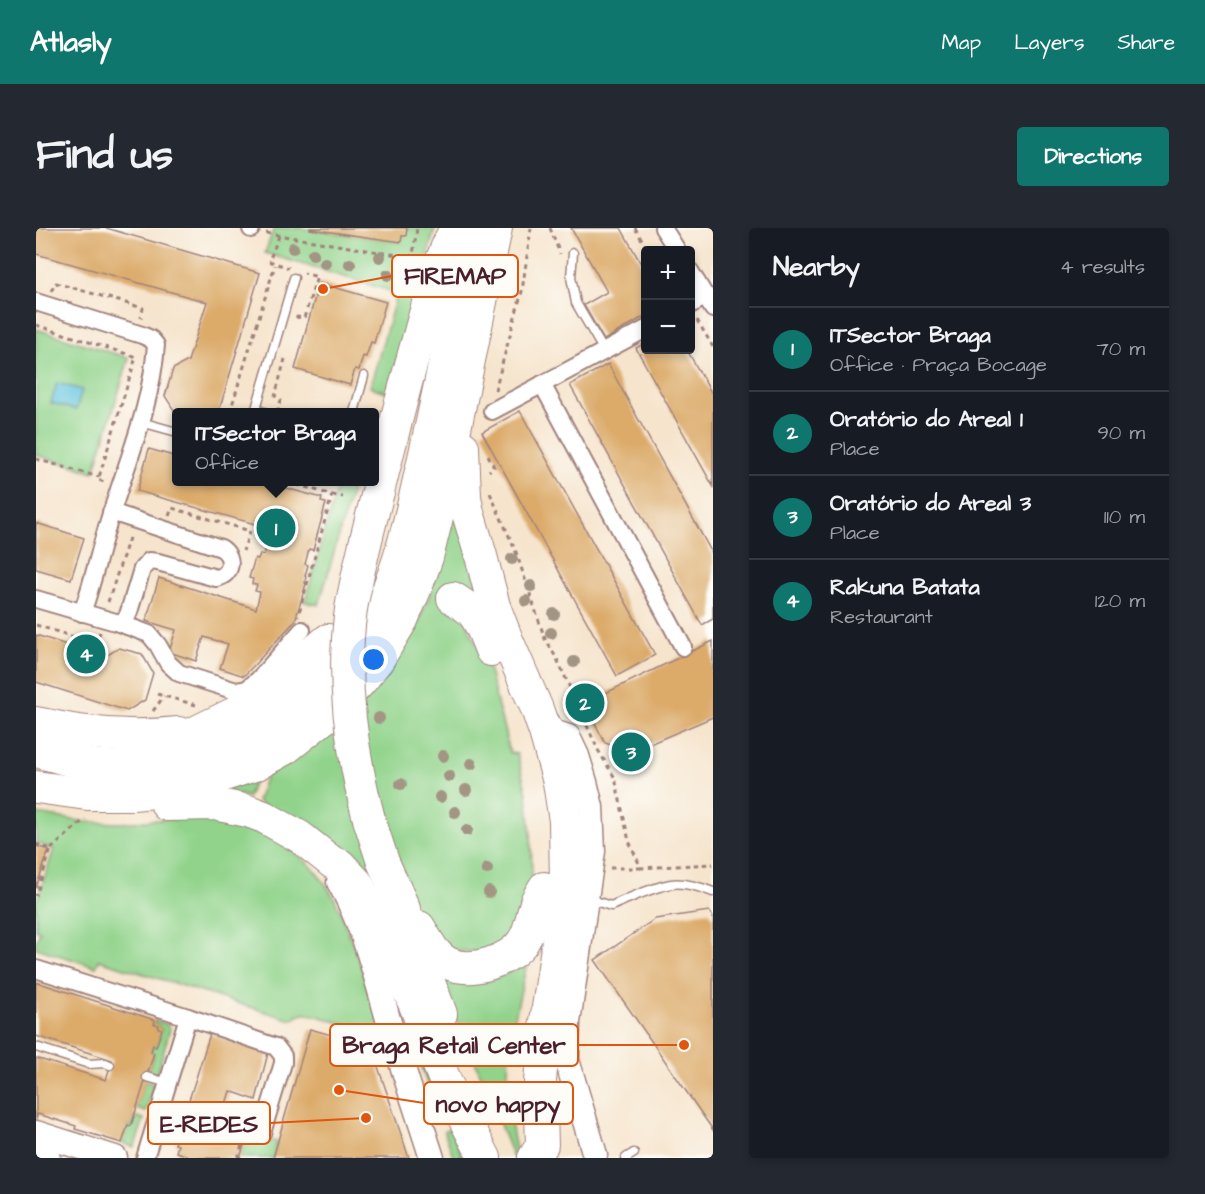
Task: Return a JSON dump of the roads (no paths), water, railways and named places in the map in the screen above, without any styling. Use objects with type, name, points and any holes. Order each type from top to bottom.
[{"type":"highway","points":[[456,228],[433,287],[397,415],[360,566],[351,610],[348,644],[349,712],[356,762],[369,819],[383,862],[404,909],[421,961],[479,1114],[501,1151],[501,1158]]},
{"type":"highway","points":[[36,751],[104,766],[141,767],[212,752],[241,740],[288,712],[326,680],[371,623],[394,573],[408,527],[439,393],[471,228]]},
{"type":"highway","points":[[86,806],[132,794],[179,790],[257,764],[286,748],[335,710],[379,658],[402,620],[427,557],[460,409],[496,228]]},
{"type":"highway","points":[[453,598],[473,613],[481,626],[532,758],[542,800],[546,862],[544,888],[547,900],[524,1024],[518,1079],[524,1147],[533,1158],[542,1145],[540,1081],[545,1028],[566,888],[565,821],[548,741],[494,606],[468,513],[460,409]]},
{"type":"highway","points":[[36,723],[118,735],[162,735],[200,717],[231,715],[261,697],[309,631]]},
{"type":"highway","points":[[69,760],[88,753],[155,752],[200,717]]},
{"type":"highway","points":[[36,787],[86,806],[215,804],[248,811],[300,837],[333,863],[340,865],[357,883],[381,929],[446,1083],[485,1158]]},
{"type":"highway","points":[[36,806],[97,815],[133,814],[215,804]]},
{"type":"highway","points":[[404,909],[418,924],[435,953],[448,963],[465,968],[484,966],[518,949],[531,926],[538,899],[544,888]]},
{"type":"street","points":[[663,228],[674,246]]},
{"type":"street","points":[[695,279],[710,302],[695,308]]},
{"type":"street","points":[[36,302],[132,332],[151,339],[156,345],[141,422],[111,512],[82,613]]},
{"type":"street","points":[[492,411],[641,331]]},
{"type":"street","points":[[542,384],[684,647]]},
{"type":"street","points":[[111,512],[221,548],[230,556],[226,574],[219,578],[149,561],[142,568],[128,615],[124,620],[111,621]]},
{"type":"street","points":[[36,598],[150,634],[168,663],[178,673],[236,691],[247,689],[258,680],[309,631]]},
{"type":"street","points":[[537,709],[553,732],[568,737],[577,756],[591,807],[593,851],[568,1022],[567,1060],[597,1157]]},
{"type":"street","points":[[333,863],[367,947],[432,1158]]},
{"type":"street","points":[[36,969],[270,1044],[280,1051],[283,1063],[254,1133]]},
{"type":"street","points":[[145,1158],[188,1017]]},
{"type":"street","points":[[36,1133],[115,1158]]},
{"type":"street","points":[[36,1154],[48,1158]]},
{"type":"lane","points":[[573,253],[572,277],[576,303],[604,351]]},
{"type":"lane","points":[[256,408],[294,278]]},
{"type":"lane","points":[[355,408],[364,376]]},
{"type":"lane","points":[[141,422],[172,431]]},
{"type":"lane","points":[[587,894],[598,902],[611,906],[672,884],[697,886],[713,892]]},
{"type":"lane","points":[[36,1047],[89,1064],[110,1065]]},
{"type":"lane","points":[[147,1077],[168,1083]]},
{"type":"water","points":[[57,383],[82,390],[76,410],[51,403]]},
{"type":"place","name":"FIREMAP","points":[[323,289]]},
{"type":"place","name":"ITSector Braga","points":[[276,528]]},
{"type":"place","name":"Rakuna Batata","points":[[86,654]]},
{"type":"place","name":"Oratório do Areal 1","points":[[585,703]]},
{"type":"place","name":"Oratório do Areal 3","points":[[631,752]]},
{"type":"place","name":"Braga Retail Center","points":[[684,1045]]},
{"type":"place","name":"novo happy","points":[[339,1090]]},
{"type":"place","name":"E-REDES","points":[[366,1118]]}]
